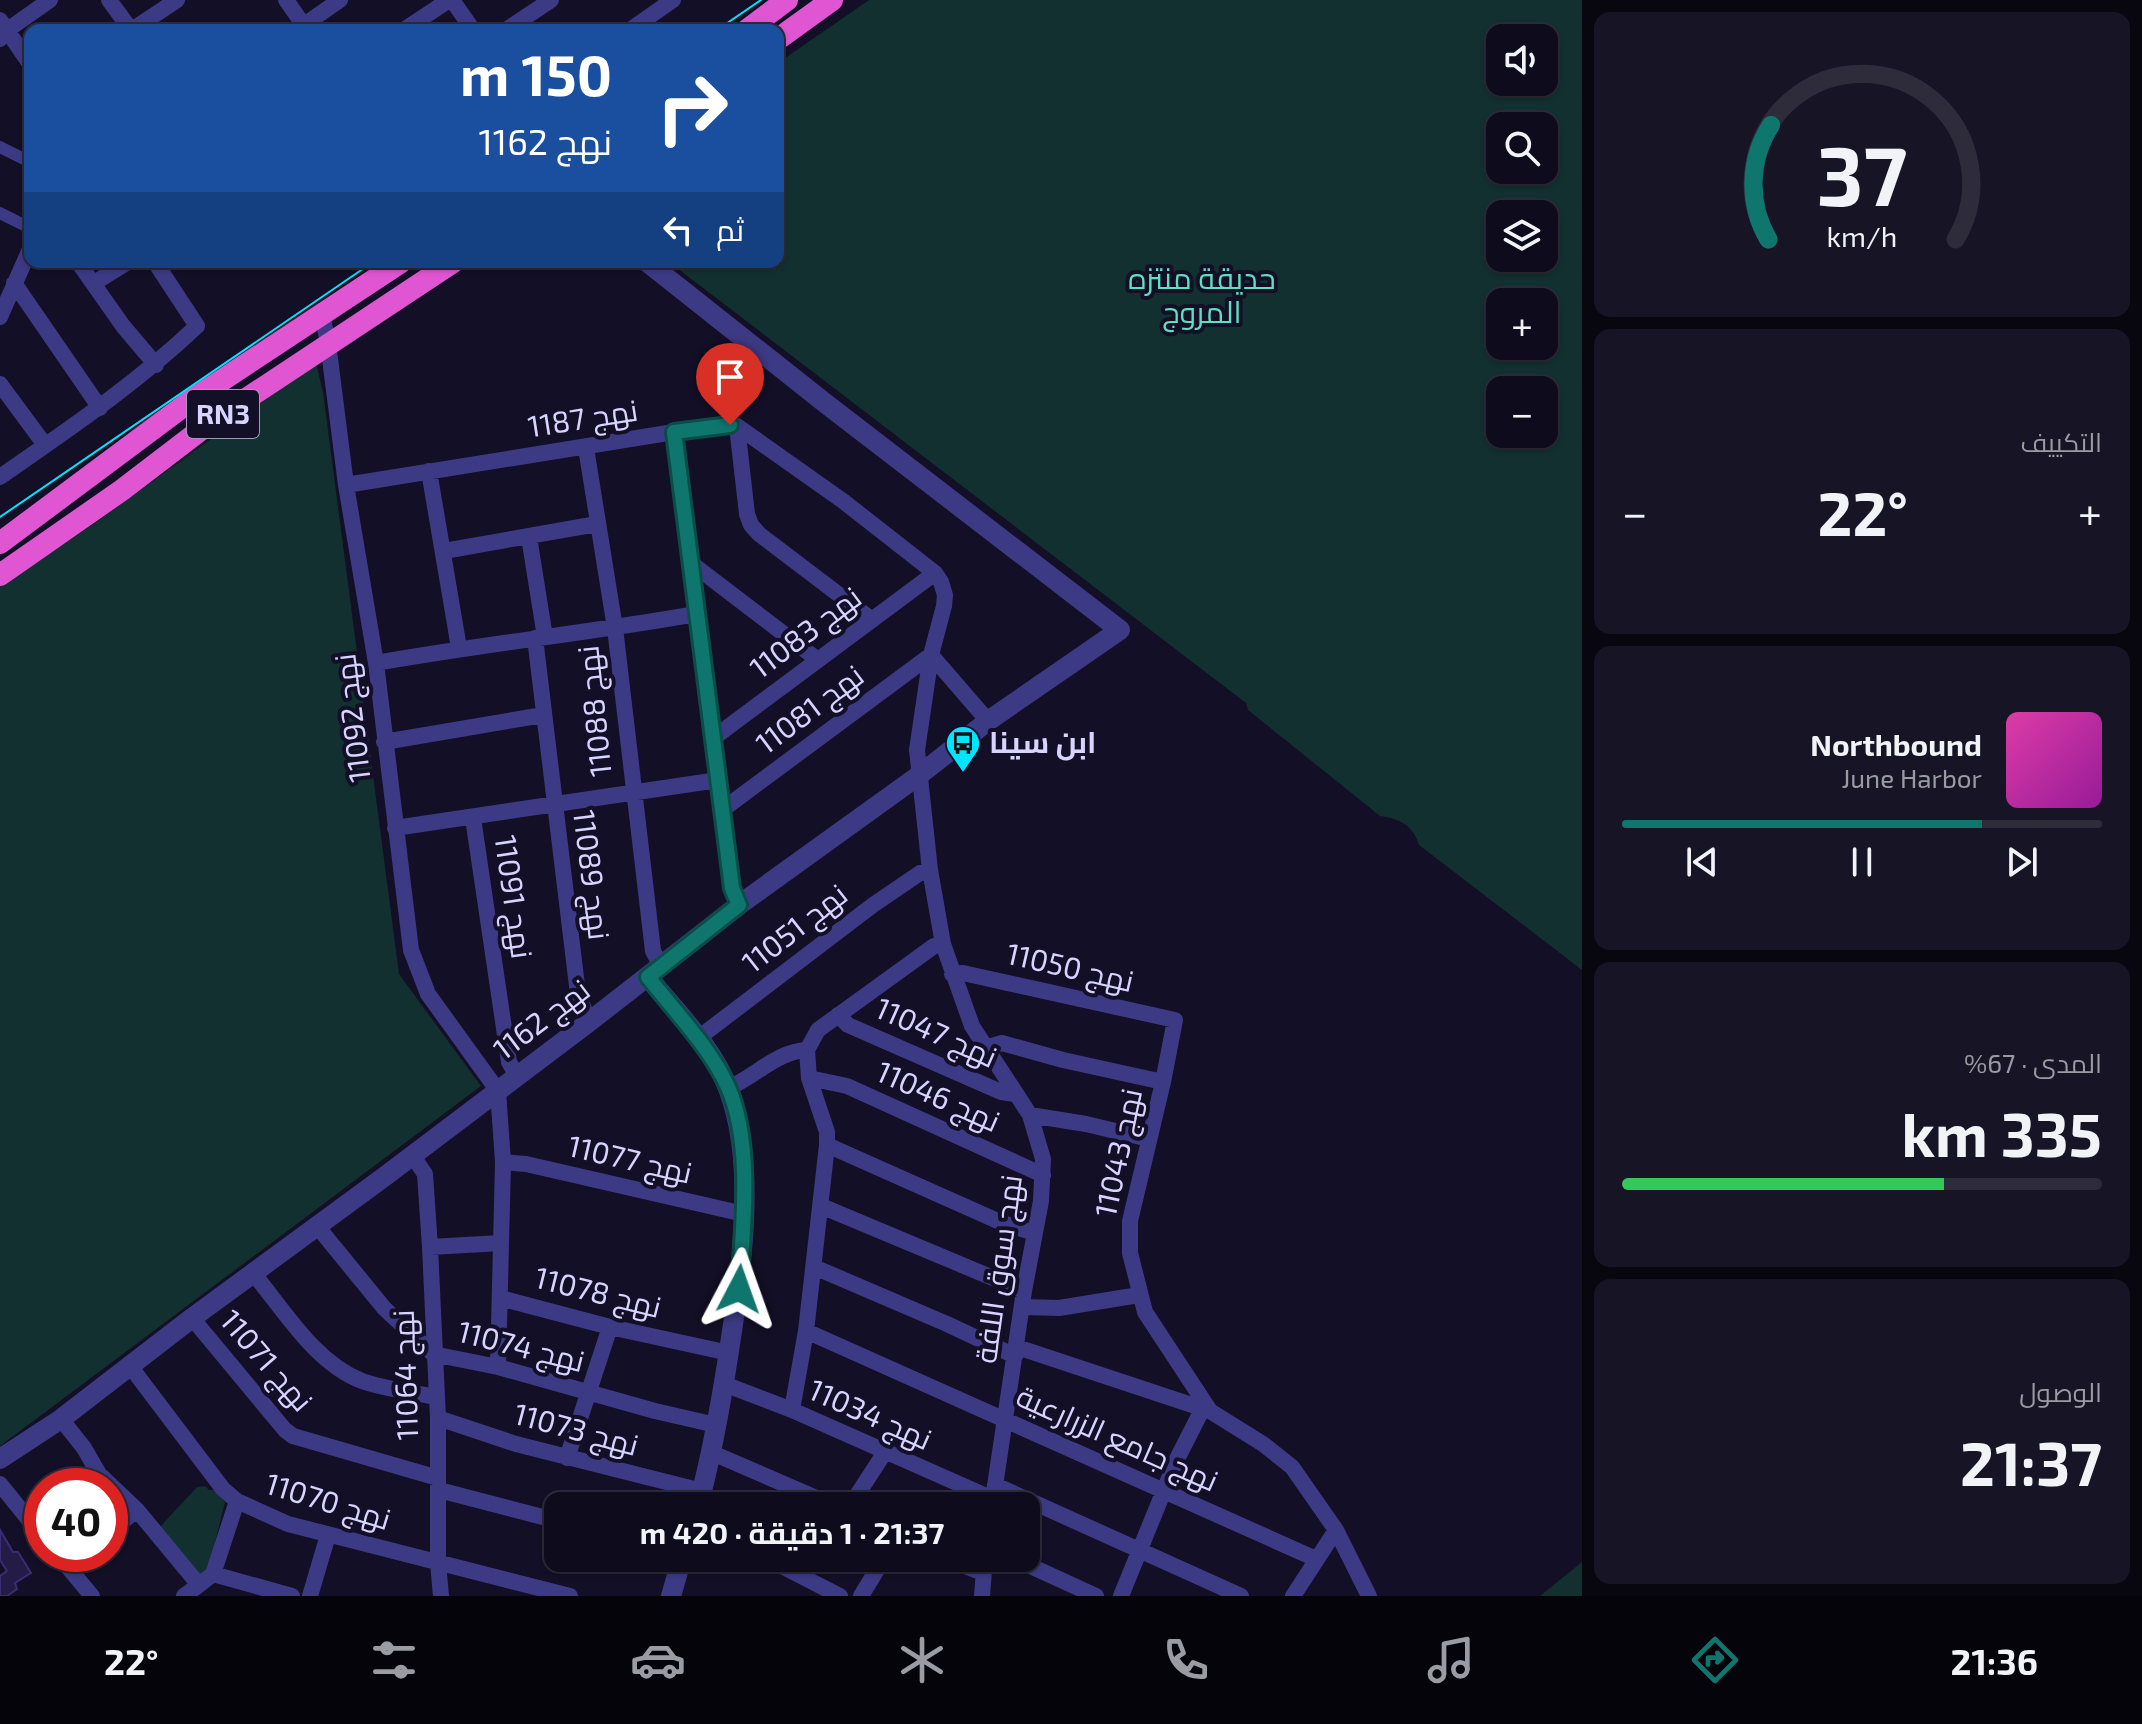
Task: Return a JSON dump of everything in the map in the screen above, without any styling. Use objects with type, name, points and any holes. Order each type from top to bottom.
[{"type":"highway","points":[[755,24],[787,0]]},
{"type":"highway","points":[[784,35],[832,0]]},
{"type":"highway","name":"RN3","points":[[0,543],[189,402],[392,268]]},
{"type":"highway","name":"RN3","points":[[0,575],[122,490],[207,425],[444,268]]},
{"type":"street","points":[[24,57],[2,30],[50,0]]},
{"type":"street","points":[[109,0],[127,24]]},
{"type":"street","points":[[140,24],[177,0]]},
{"type":"street","points":[[286,0],[302,24]]},
{"type":"street","points":[[310,24],[340,0]]},
{"type":"street","points":[[413,24],[451,0],[469,24]]},
{"type":"street","points":[[515,24],[551,0]]},
{"type":"street","points":[[639,24],[673,0]]},
{"type":"street","points":[[0,147],[24,159]]},
{"type":"street","points":[[0,213],[24,225]]},
{"type":"street","points":[[0,317],[8,288],[24,260]]},
{"type":"street","points":[[83,268],[123,326],[156,365]]},
{"type":"street","points":[[94,283],[118,268]]},
{"type":"street","points":[[0,477],[100,408],[156,365],[197,326],[159,268]]},
{"type":"street","name":"نهج 1162","points":[[0,1459],[61,1419],[655,972],[739,905],[918,776],[988,721],[1120,630],[655,268]]},
{"type":"street","points":[[8,288],[100,408]]},
{"type":"street","name":"نهج 11092","points":[[322,314],[346,485],[376,663],[411,950],[420,976],[446,1021],[498,1091]]},
{"type":"street","points":[[0,384],[45,445]]},
{"type":"street","points":[[737,426],[843,501],[935,573],[941,582],[945,595],[931,655],[917,750],[918,776]]},
{"type":"street","points":[[737,426],[747,514],[751,525],[871,619]]},
{"type":"street","name":"نهج 1187","points":[[346,485],[674,432],[737,426]]},
{"type":"street","points":[[674,432],[732,888],[739,905]]},
{"type":"street","name":"نهج 11088","points":[[586,448],[615,628],[655,972]]},
{"type":"street","points":[[429,471],[459,648]]},
{"type":"street","points":[[444,551],[597,524]]},
{"type":"street","name":"نهج 11089","points":[[529,537],[540,638],[543,715],[554,805],[578,994],[589,1022]]},
{"type":"street","points":[[691,563],[818,660]]},
{"type":"street","name":"نهج 11083","points":[[712,739],[935,573]]},
{"type":"street","points":[[376,663],[696,614]]},
{"type":"street","points":[[931,655],[988,721]]},
{"type":"street","name":"نهج 11081","points":[[722,810],[931,655]]},
{"type":"street","points":[[384,742],[543,715]]},
{"type":"street","name":"نهج سوق اللفة","points":[[918,776],[930,870],[943,944],[952,974],[972,1026],[1030,1115],[1043,1159],[1041,1201],[994,1492]]},
{"type":"street","points":[[395,828],[718,780]]},
{"type":"street","name":"نهج 11091","points":[[473,818],[509,1062],[517,1076]]},
{"type":"street","name":"نهج 11051","points":[[697,1039],[873,905],[920,873],[930,870]]},
{"type":"street","points":[[792,1410],[806,1331],[827,1145],[827,1132],[809,1078],[807,1050],[818,1030],[934,946],[943,944]]},
{"type":"street","points":[[655,972],[728,1088],[739,1122],[744,1214],[739,1289],[724,1384],[701,1492]]},
{"type":"street","name":"نهج 11050","points":[[952,974],[963,973],[1175,1020]]},
{"type":"street","name":"نهج 11047","points":[[838,1015],[848,1025],[1001,1092],[1015,1094]]},
{"type":"street","name":"نهج 11043","points":[[1175,1020],[1130,1221],[1130,1253],[1139,1295],[1145,1312],[1207,1409],[1278,1454],[1292,1467],[1336,1530],[1369,1596]]},
{"type":"street","points":[[985,1048],[1002,1043],[1163,1082]]},
{"type":"street","points":[[728,1088],[791,1050],[807,1050]]},
{"type":"street","name":"نهج 11046","points":[[809,1078],[847,1086],[1043,1175]]},
{"type":"street","name":"نهج 11078","points":[[498,1091],[503,1162],[498,1367]]},
{"type":"street","points":[[1030,1115],[1149,1139]]},
{"type":"street","points":[[827,1145],[1000,1222],[1034,1233]]},
{"type":"street","name":"نهج 11064","points":[[412,1155],[425,1174],[430,1247],[438,1418],[438,1563],[441,1596]]},
{"type":"street","name":"نهج 11077","points":[[503,1162],[526,1164],[744,1214]]},
{"type":"street","points":[[821,1206],[1024,1299],[1059,1308],[1139,1295]]},
{"type":"street","name":"نهج 11074","points":[[317,1226],[384,1308],[433,1354],[498,1367],[716,1425]]},
{"type":"street","points":[[430,1247],[501,1243]]},
{"type":"street","points":[[814,1267],[1016,1352],[1207,1409],[1179,1453],[1121,1596]]},
{"type":"street","points":[[253,1273],[315,1348],[341,1371],[364,1382],[435,1397]]},
{"type":"street","name":"نهج 11078","points":[[500,1298],[610,1327],[729,1353]]},
{"type":"street","name":"نهج 11071","points":[[192,1318],[293,1436],[544,1517]]},
{"type":"street","points":[[567,1458],[610,1327]]},
{"type":"street","name":"نهج جامع الزرارعية","points":[[806,1331],[1316,1559]]},
{"type":"street","name":"نهج 11070","points":[[130,1366],[223,1489],[237,1501],[288,1524],[536,1592],[570,1596]]},
{"type":"street","name":"نهج 11034","points":[[724,1384],[981,1492]]},
{"type":"street","name":"نهج 11073","points":[[438,1418],[677,1492]]},
{"type":"street","points":[[61,1419],[84,1448],[99,1474],[206,1580],[292,1596]]},
{"type":"street","points":[[710,1452],[803,1492]]},
{"type":"street","points":[[859,1492],[885,1452]]},
{"type":"street","points":[[0,1484],[24,1514]]},
{"type":"street","points":[[184,1596],[206,1580],[237,1501]]},
{"type":"street","points":[[128,1517],[137,1510]]},
{"type":"street","name":"نهج 11034","points":[[1040,1514],[1141,1551],[1241,1596]]},
{"type":"street","points":[[1293,1596],[1336,1530]]},
{"type":"street","points":[[310,1596],[328,1535]]},
{"type":"street","points":[[1040,1570],[1096,1596]]},
{"type":"street","points":[[71,1572],[92,1596]]},
{"type":"street","points":[[677,1593],[680,1572]]},
{"type":"street","points":[[793,1572],[840,1596]]},
{"type":"street","points":[[861,1596],[876,1572]]},
{"type":"street","points":[[982,1596],[984,1572]]},
{"type":"green space","name":"حديقة منتزه المروج","points":[[869,0],[1582,0],[1582,970],[1419,845],[1405,824],[1380,816],[1248,710],[1246,703],[677,268],[784,268],[784,59]]},
{"type":"green space","points":[[316,363],[323,392],[399,974],[481,1086],[0,1446],[0,586],[94,524]]},
{"type":"green space","points":[[197,1487],[214,1490],[225,1502],[208,1571],[202,1581],[157,1530]]},
{"type":"green space","points":[[1582,1562],[1582,1596],[1540,1596]]},
{"type":"building","points":[[0,1530],[13,1552],[18,1552],[24,1562],[24,1572],[31,1573],[15,1583],[17,1589],[7,1596],[0,1596],[0,1576],[7,1571],[0,1560]]},
{"type":"tram line","points":[[726,24],[761,0]]},
{"type":"tram line","points":[[0,517],[364,268]]},
{"type":"place","name":"ابن سينا","points":[[963,774]]},
{"type":"route","points":[[730,425],[674,432],[732,888],[739,905],[648,977],[710,1056],[728,1088],[739,1122],[744,1214],[739,1289]]}]
